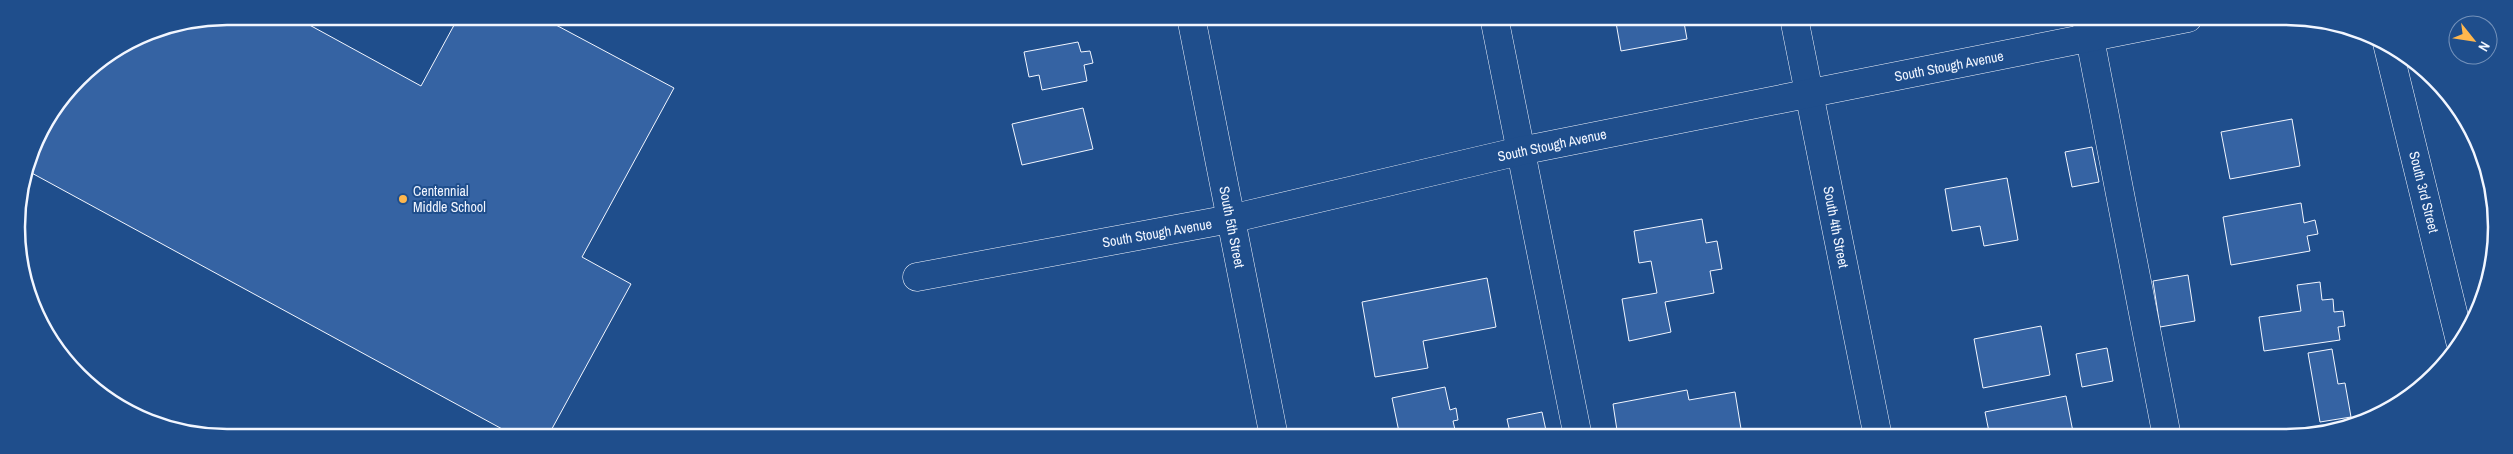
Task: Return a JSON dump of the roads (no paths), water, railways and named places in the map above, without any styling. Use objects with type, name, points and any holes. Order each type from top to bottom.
[{"type":"street","name":"South 5th Street","points":[[1193,25],[1272,429]]},
{"type":"street","points":[[1496,25],[1576,429]]},
{"type":"street","name":"South 4th Street","points":[[1795,25],[1876,429]]},
{"type":"street","name":"South Stough Avenue","points":[[917,277],[1230,220],[1520,151],[1809,93],[2088,28],[2118,25]]},
{"type":"street","points":[[2088,28],[2165,429]]},
{"type":"street","name":"South 3rd Street","points":[[2390,54],[2458,333]]},
{"type":"place","name":"Centennial Middle School","points":[[403,199]]}]
